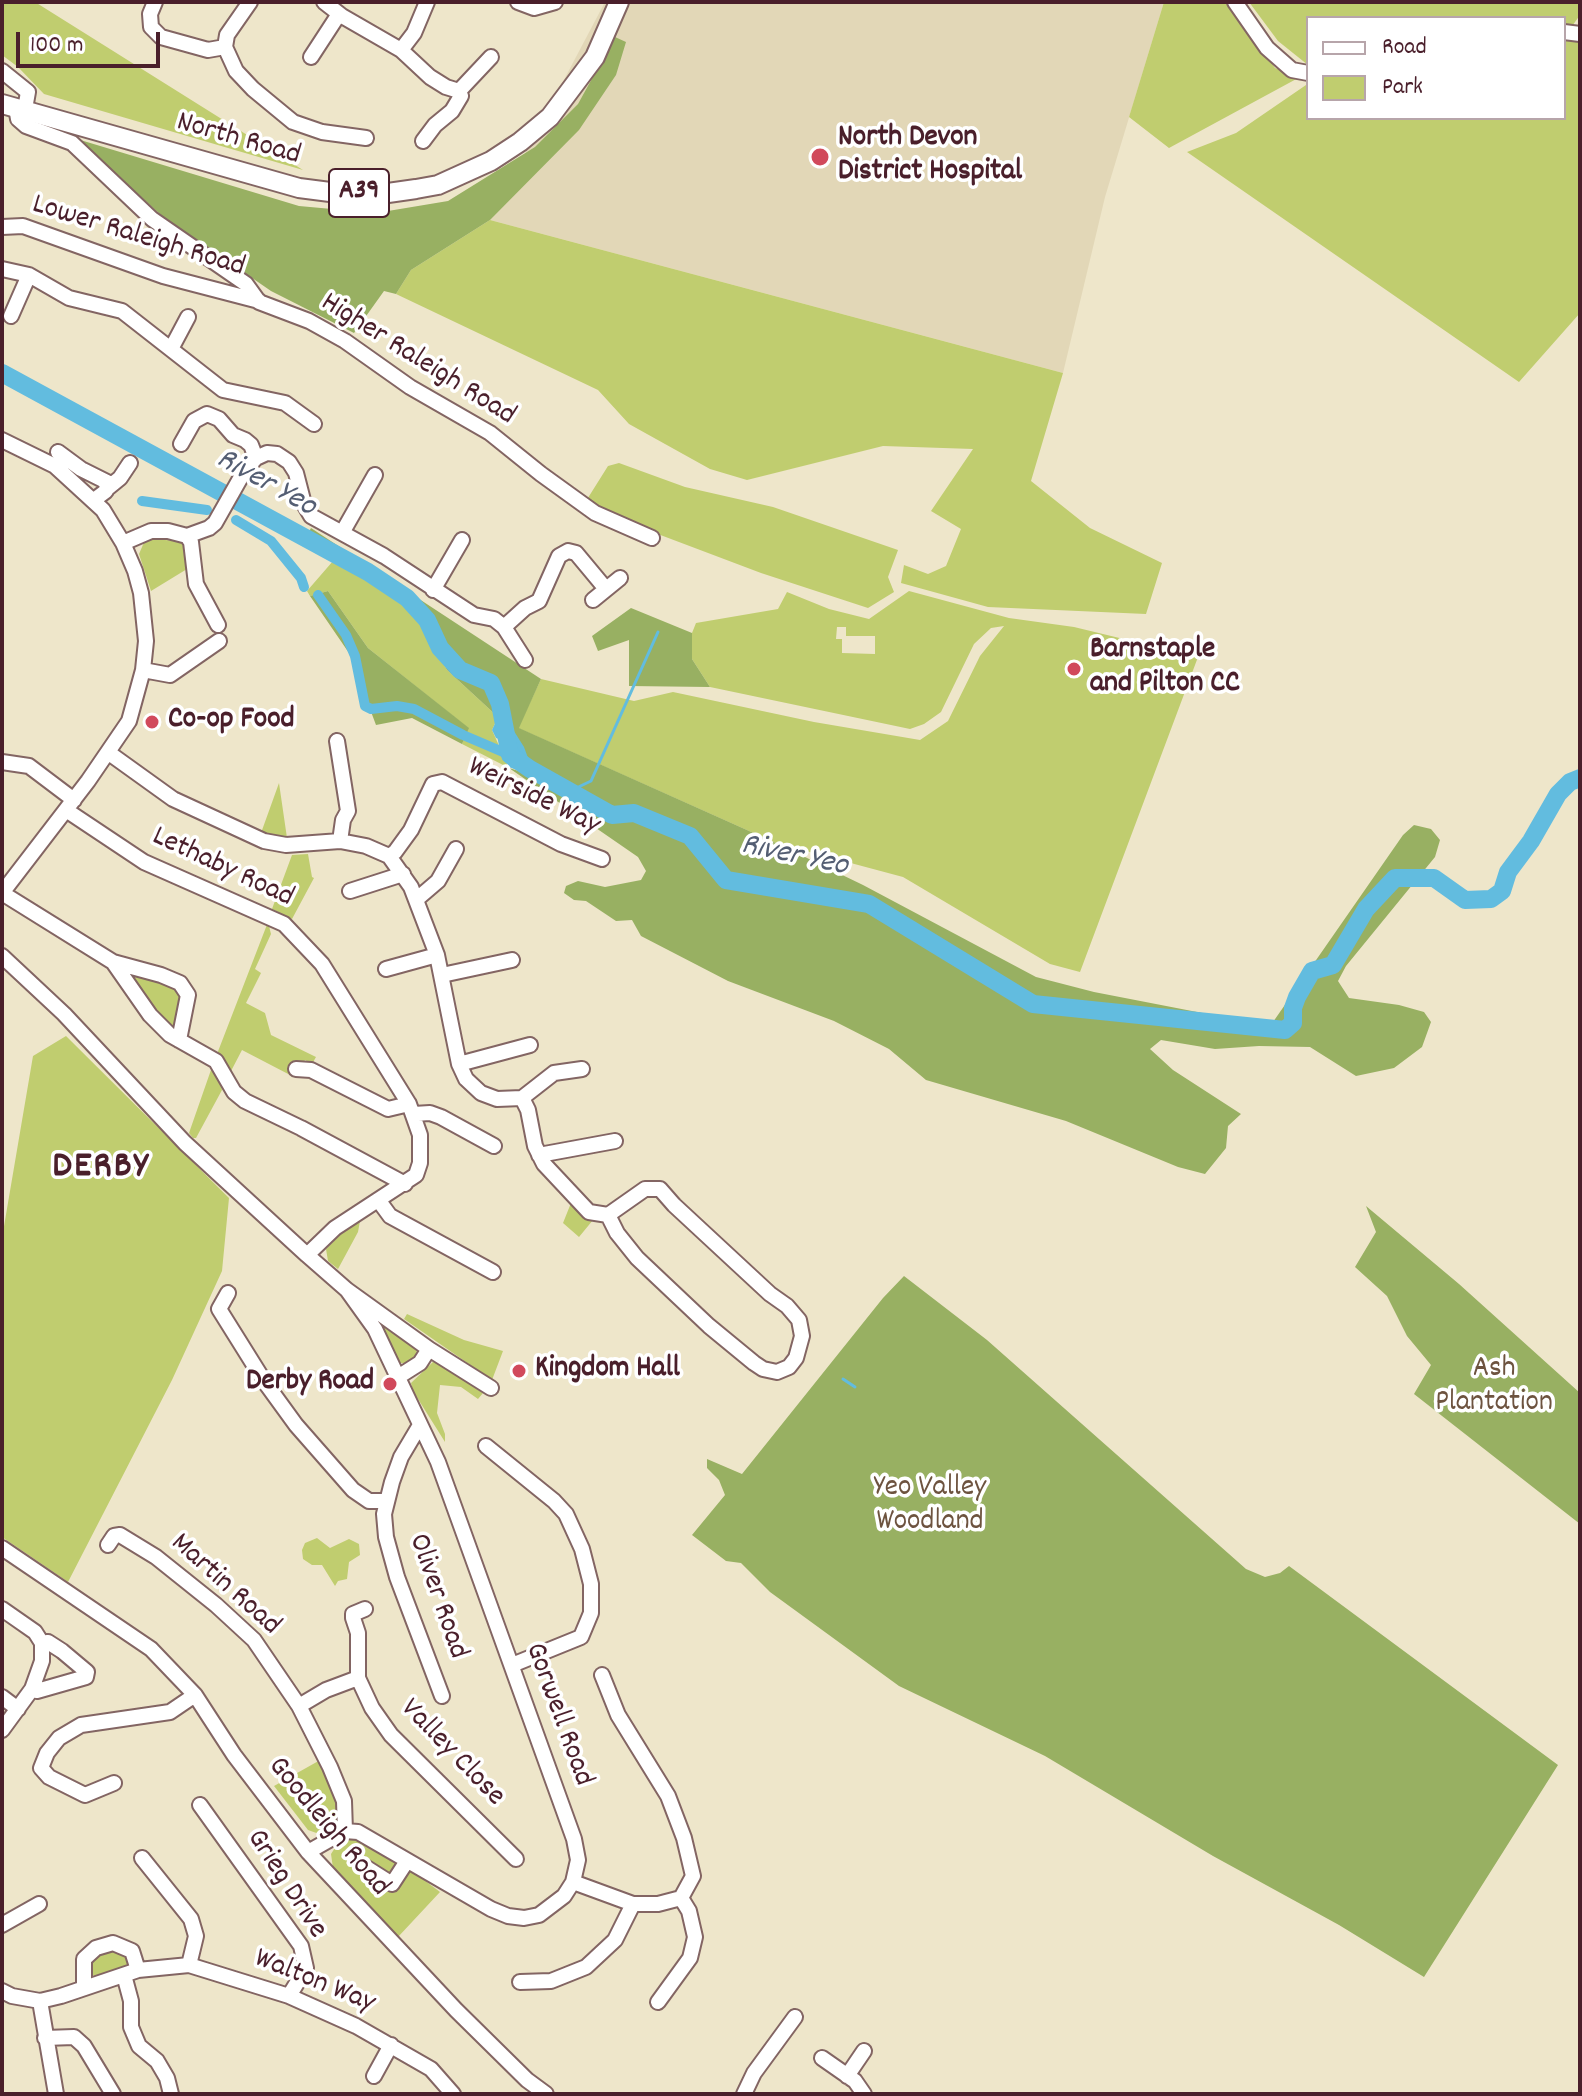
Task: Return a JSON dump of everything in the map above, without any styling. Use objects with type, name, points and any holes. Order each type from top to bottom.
[{"type":"main road","name":"North Road","points":[[14,106],[299,188],[381,194],[438,185],[491,161],[550,117],[595,57],[619,2]]},
{"type":"street","points":[[155,2],[150,14],[151,27],[161,37],[208,50],[225,47]]},
{"type":"street","points":[[250,2],[227,35],[225,47],[236,71],[293,122],[322,132],[366,138]]},
{"type":"street","points":[[324,2],[401,50],[430,77],[459,91]]},
{"type":"street","points":[[401,50],[414,33],[427,2]]},
{"type":"street","points":[[518,2],[534,8],[555,2]]},
{"type":"street","points":[[1235,2],[1267,48],[1292,70],[1306,73]]},
{"type":"street","points":[[319,54],[339,14]]},
{"type":"street","points":[[459,91],[491,57]]},
{"type":"street","name":"Higher Raleigh Road","points":[[2,71],[28,92],[14,106],[18,119],[26,126],[72,143],[152,219],[246,284],[259,302],[309,321],[345,341],[410,387],[490,433],[595,513],[652,538]]},
{"type":"street","points":[[423,141],[435,125],[452,111],[461,96],[459,91]]},
{"type":"street","name":"Lower Raleigh Road","points":[[2,227],[23,226],[163,276],[259,302]]},
{"type":"street","points":[[2,269],[29,275],[69,298],[122,311],[223,390],[285,403],[314,424]]},
{"type":"street","points":[[11,316],[29,275]]},
{"type":"street","points":[[171,349],[188,317]]},
{"type":"street","points":[[181,444],[194,421],[207,414],[219,419],[233,435],[251,445],[256,458]]},
{"type":"street","points":[[2,440],[55,466],[94,500],[132,562],[141,593],[146,641],[143,670],[129,721],[109,753],[2,893],[113,962],[180,983],[188,995],[179,1040]]},
{"type":"street","points":[[58,452],[81,469],[104,480],[109,487]]},
{"type":"street","points":[[123,543],[151,531],[187,536],[215,523],[245,470],[256,458],[267,453],[277,454],[289,462],[296,473],[304,504],[311,516],[384,556],[474,615],[494,619],[504,627],[525,660]]},
{"type":"street","points":[[94,500],[120,478],[130,463]]},
{"type":"street","points":[[342,533],[370,491],[375,475]]},
{"type":"street","points":[[143,670],[170,675],[218,633],[196,584],[191,542],[187,536]]},
{"type":"street","points":[[433,590],[457,559],[462,540]]},
{"type":"street","points":[[504,627],[525,608],[539,601],[559,556],[568,551],[576,553],[606,589]]},
{"type":"street","points":[[593,600],[620,578]]},
{"type":"street","points":[[337,741],[348,811],[343,820],[340,841]]},
{"type":"street","points":[[109,753],[173,799],[264,841],[286,845],[340,841],[366,846],[389,856],[417,899],[437,955],[459,1064],[466,1079],[481,1093],[497,1099],[522,1098],[554,1073],[582,1069]]},
{"type":"street","name":"Lethaby Road","points":[[2,762],[34,769],[70,805],[144,862],[284,924],[322,964],[412,1109]]},
{"type":"street","name":"Weirside Way","points":[[389,856],[411,830],[433,784],[442,782],[561,844],[602,859]]},
{"type":"street","points":[[417,899],[438,881],[456,849]]},
{"type":"street","points":[[350,891],[403,874]]},
{"type":"street","points":[[386,969],[437,955]]},
{"type":"street","points":[[2,956],[64,1014],[185,1143],[307,1255],[347,1290],[429,1349],[491,1388]]},
{"type":"street","points":[[442,975],[512,960]]},
{"type":"street","points":[[113,962],[150,1015],[170,1035],[216,1061],[234,1092],[245,1101],[405,1184]]},
{"type":"street","points":[[459,1064],[530,1045]]},
{"type":"street","points":[[296,1069],[311,1070],[388,1109],[412,1109],[441,1117],[494,1146]]},
{"type":"street","points":[[522,1098],[539,1155],[585,1209],[595,1215],[608,1215],[645,1189],[660,1189],[787,1306],[799,1320],[802,1336],[796,1358],[789,1367],[777,1372],[763,1369],[709,1326],[637,1258],[617,1233],[608,1215]]},
{"type":"street","points":[[307,1255],[335,1228],[416,1175],[420,1163],[420,1135],[412,1109]]},
{"type":"street","points":[[539,1155],[615,1141]]},
{"type":"street","points":[[379,1201],[390,1216],[493,1272]]},
{"type":"street","name":"Gorwell Road","points":[[347,1290],[369,1319],[438,1462],[574,1839],[578,1860],[573,1882]]},
{"type":"street","points":[[228,1293],[219,1309],[296,1425],[339,1476],[361,1496],[369,1501],[386,1501]]},
{"type":"street","points":[[398,1377],[420,1363],[429,1349]]},
{"type":"street","name":"Oliver Road","points":[[420,1425],[401,1457],[386,1501],[386,1537],[397,1577],[442,1696]]},
{"type":"street","points":[[486,1446],[566,1514],[590,1574],[592,1605],[581,1637],[512,1665]]},
{"type":"street","name":"Martin Road","points":[[108,1545],[114,1536],[120,1535],[156,1557],[254,1640],[299,1706],[344,1801],[345,1831]]},
{"type":"street","name":"Goodleigh Road","points":[[2,1548],[151,1649],[195,1695],[234,1755],[308,1852],[456,2010],[527,2080],[546,2094]]},
{"type":"street","points":[[2,1609],[35,1632],[42,1643],[42,1661],[32,1689],[2,1730]]},
{"type":"street","name":"Valley Close","points":[[365,1609],[353,1614],[353,1618],[358,1633],[358,1678],[372,1708],[391,1735],[516,1859]]},
{"type":"street","points":[[32,1689],[37,1691],[86,1677],[87,1672],[62,1651],[48,1642],[42,1643]]},
{"type":"street","points":[[308,1852],[345,1831],[358,1832],[491,1909],[524,1918],[539,1915],[564,1896],[573,1882],[633,1904],[658,1904],[681,1898],[693,1876],[684,1838],[668,1796],[618,1715],[602,1675]]},
{"type":"street","points":[[299,1706],[326,1690],[358,1678]]},
{"type":"street","points":[[114,1783],[85,1795],[49,1777],[41,1768],[47,1753],[59,1738],[81,1725],[170,1712],[195,1695]]},
{"type":"street","points":[[2,1697],[18,1709]]},
{"type":"street","name":"Grieg Drive","points":[[200,1805],[301,1946],[306,1968],[289,1996]]},
{"type":"street","points":[[142,1858],[191,1919],[196,1936],[189,1965]]},
{"type":"street","points":[[362,1865],[392,1884],[407,1861]]},
{"type":"street","points":[[658,2002],[690,1958],[695,1937],[689,1911],[681,1898]]},
{"type":"street","points":[[2,1925],[39,1904]]},
{"type":"street","points":[[520,1982],[551,1981],[586,1967],[615,1940],[633,1904]]},
{"type":"street","points":[[84,1987],[84,1959],[96,1948],[113,1943],[132,1951],[131,2027],[139,2046],[157,2061],[167,2078],[171,2094]]},
{"type":"street","name":"Walton Way","points":[[40,2001],[131,1973],[189,1965],[289,1996],[391,2045],[431,2069],[453,2094]]},
{"type":"street","points":[[2,1991],[40,2001],[56,2094]]},
{"type":"street","points":[[744,2094],[754,2073],[795,2017]]},
{"type":"street","points":[[45,2038],[74,2037],[84,2046],[113,2094]]},
{"type":"street","points":[[757,2042],[770,2052]]},
{"type":"street","points":[[374,2076],[391,2045]]},
{"type":"street","points":[[847,2076],[864,2051]]},
{"type":"street","points":[[822,2058],[855,2081],[864,2094]]},
{"type":"shaded area","name":"North Devon District Hospital","points":[[605,2],[1164,2],[1105,197],[1063,373],[490,220]]},
{"type":"green space","points":[[2,2],[35,2],[303,170],[44,94],[2,55]]},
{"type":"green space","points":[[1164,2],[1230,2],[1275,68],[1300,77],[1169,148],[1129,117]]},
{"type":"green space","points":[[1249,2],[1580,2],[1580,15],[1570,29],[1566,28],[1566,16],[1306,16],[1306,63],[1278,41]]},
{"type":"green space","points":[[615,37],[626,42],[616,75],[579,130],[490,220],[411,270],[396,294],[384,291],[354,333],[271,291],[162,216],[77,139],[299,206],[376,213],[448,201],[535,147],[578,104]]},
{"type":"green space","points":[[1566,37],[1580,38],[1580,313],[1519,382],[1187,152],[1236,133],[1306,85],[1306,120],[1566,120]]},
{"type":"green space","points":[[490,220],[1063,373],[1031,481],[1090,528],[1162,563],[1146,614],[988,607],[901,583],[904,565],[928,574],[946,566],[961,529],[931,511],[973,449],[883,446],[747,480],[710,469],[629,424],[598,390],[396,294],[411,270]]},
{"type":"green space","points":[[619,463],[685,487],[773,507],[898,550],[888,577],[894,592],[868,608],[761,573],[626,522],[586,501],[608,466]]},
{"type":"green space","points":[[311,528],[541,679],[519,728],[776,843],[863,885],[1036,977],[1094,992],[1228,1018],[1273,1022],[1403,835],[1414,825],[1431,829],[1440,840],[1435,857],[1346,966],[1338,981],[1349,998],[1424,1012],[1431,1022],[1422,1047],[1394,1068],[1356,1076],[1310,1047],[1215,1049],[1161,1040],[1150,1049],[1173,1070],[1241,1114],[1228,1126],[1226,1148],[1205,1174],[1178,1167],[1066,1121],[926,1080],[889,1049],[834,1021],[728,981],[641,936],[632,920],[616,921],[586,901],[574,900],[564,893],[566,886],[578,881],[605,887],[641,880],[646,871],[638,857],[509,768],[535,776],[507,720],[498,717],[447,670],[410,605],[304,541]]},
{"type":"green space","points":[[145,540],[180,541],[184,547],[187,569],[151,591],[139,554]]},
{"type":"green space","points":[[333,561],[408,604],[447,670],[498,717],[492,730],[509,768],[462,744],[468,728],[368,648],[328,591],[310,596],[307,591]]},
{"type":"green space","points":[[328,591],[368,648],[469,728],[462,744],[412,718],[376,725],[349,653],[310,596]]},
{"type":"green space","points":[[909,591],[1009,618],[1074,627],[1198,657],[1080,972],[1050,964],[903,877],[776,843],[518,728],[541,679],[634,701],[673,692],[814,722],[920,740],[948,721],[980,656],[1004,626],[991,628],[974,644],[941,712],[910,729],[710,687],[692,659],[692,633],[696,623],[778,609],[787,592],[829,609],[869,619]],"holes":[[[837,627],[846,627],[846,636],[875,636],[875,654],[842,653],[842,639],[836,639]]]},
{"type":"green space","points":[[631,608],[692,633],[692,659],[710,687],[629,686],[629,640],[598,651],[592,636]]},
{"type":"green space","points":[[279,783],[287,838],[261,833]]},
{"type":"green space","points":[[308,854],[314,878],[292,919],[272,909],[292,855]]},
{"type":"green space","points":[[268,922],[271,934],[255,969],[261,973],[246,1003],[265,1013],[271,1035],[316,1057],[312,1064],[305,1060],[303,1064],[292,1065],[292,1076],[242,1050],[230,1073],[217,1054]]},
{"type":"green space","points":[[113,962],[161,975],[188,995],[179,1040]]},
{"type":"green space","points":[[66,1036],[229,1198],[222,1271],[172,1380],[68,1582],[2,1537],[2,1238],[33,1056]]},
{"type":"green space","points":[[212,1067],[222,1090],[196,1138],[193,1138],[189,1133]]},
{"type":"green space","points":[[571,1203],[593,1220],[579,1237],[563,1223]]},
{"type":"green space","name":"Ash Plantation","points":[[1366,1206],[1459,1284],[1580,1393],[1580,1524],[1414,1394],[1431,1365],[1407,1336],[1387,1296],[1355,1267],[1376,1232]]},
{"type":"green space","points":[[360,1221],[358,1232],[338,1269],[328,1261],[326,1249]]},
{"type":"green space","name":"Yeo Valley Woodland","points":[[904,1276],[987,1340],[1246,1569],[1265,1577],[1280,1573],[1289,1566],[1558,1765],[1424,1977],[1045,1756],[899,1686],[770,1592],[741,1563],[726,1561],[692,1535],[725,1495],[719,1480],[707,1468],[707,1459],[742,1474]]},
{"type":"green space","points":[[407,1314],[464,1340],[503,1351],[492,1380],[404,1319]]},
{"type":"green space","points":[[382,1323],[414,1346],[417,1352],[414,1360],[400,1363],[380,1325]]},
{"type":"green space","points":[[434,1361],[483,1393],[478,1399],[461,1387],[440,1385],[437,1413],[445,1442],[411,1383]]},
{"type":"green space","points":[[317,1538],[330,1548],[349,1539],[359,1544],[360,1555],[349,1562],[347,1579],[338,1581],[335,1586],[322,1565],[312,1565],[303,1559],[305,1543]]},
{"type":"green space","points":[[322,1759],[340,1810],[337,1824],[322,1835],[308,1830],[274,1786]]},
{"type":"green space","points":[[351,1837],[399,1861],[440,1892],[398,1937],[333,1868],[331,1854],[340,1840]]},
{"type":"green space","points":[[126,1950],[131,1963],[128,1968],[98,1977],[89,1974],[86,1965],[100,1951]]},
{"type":"water","points":[[498,717],[507,720],[524,747],[535,777],[509,767],[501,751],[505,741],[496,738],[492,730]]},
{"type":"waterway","name":"River Yeo","points":[[2,373],[368,572],[407,598],[427,620],[440,648],[460,670],[491,683],[500,704],[510,755],[530,769],[612,815],[634,813],[690,836],[726,880],[869,904],[1033,1004],[1285,1030],[1293,1023],[1297,997],[1312,971],[1333,965],[1366,909],[1395,878],[1434,878],[1465,900],[1491,899],[1502,891],[1508,872],[1531,841],[1558,794],[1570,782],[1580,778]]},
{"type":"waterway","points":[[142,501],[207,510]]},
{"type":"waterway","points":[[236,520],[271,541],[301,578],[304,587]]},
{"type":"waterway","points":[[318,595],[346,635],[355,656],[365,706],[371,709],[397,706],[414,709],[510,755]]},
{"type":"waterway","points":[[570,791],[591,781],[658,632]]},
{"type":"waterway","points":[[843,1379],[855,1387]]},
{"type":"place","name":"North Devon District Hospital","points":[[820,157]]},
{"type":"place","name":"Barnstaple and Pilton CC","points":[[1074,669]]},
{"type":"place","name":"Co-op Food","points":[[152,722]]},
{"type":"place","name":"Kingdom Hall","points":[[519,1371]]},
{"type":"place","name":"Derby Road","points":[[390,1384]]},
{"type":"district","name":"DERBY","points":[[101,1170]]}]
